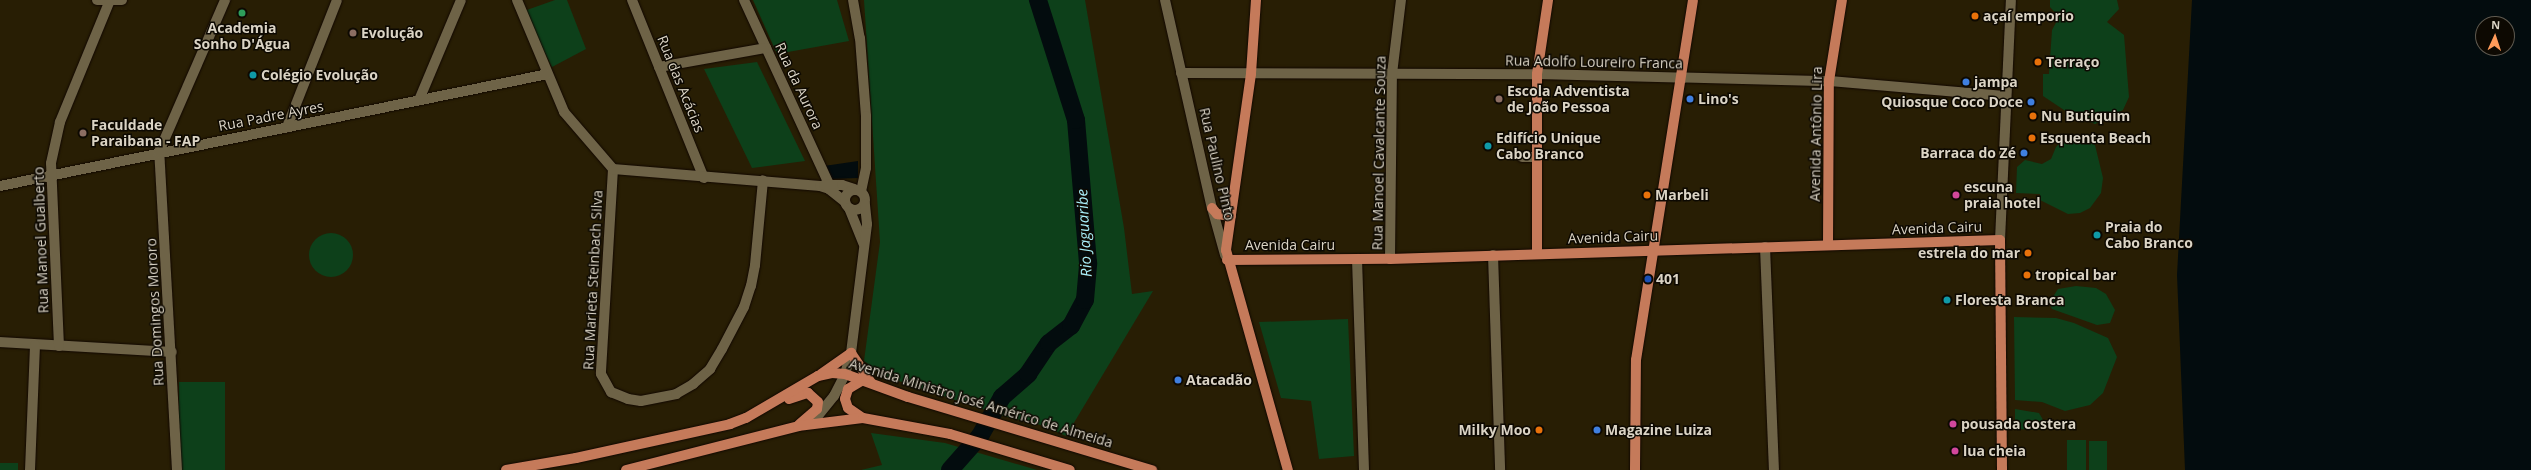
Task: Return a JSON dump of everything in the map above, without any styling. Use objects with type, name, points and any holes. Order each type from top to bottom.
[{"type":"main road","points":[[1227,260],[1231,216],[1251,74],[1256,0]]},
{"type":"main road","points":[[1537,254],[1537,74],[1548,0]]},
{"type":"main road","points":[[1635,470],[1636,360],[1652,249],[1682,78],[1693,0]]},
{"type":"main road","name":"Avenida Antônio Lira","points":[[1828,245],[1829,81],[1842,0]]},
{"type":"main road","points":[[1212,208],[1217,214],[1231,216]]},
{"type":"main road","points":[[2000,240],[2002,470]]},
{"type":"main road","name":"Avenida Cairu","points":[[1227,260],[1357,259],[1652,249],[2000,240]]},
{"type":"main road","name":"Rua Paulino Pinto","points":[[1227,260],[1288,470]]},
{"type":"main road","points":[[818,376],[851,353],[867,382],[848,389],[845,399],[848,408],[863,418]]},
{"type":"main road","name":"Avenida Ministro José Américo de Almeida","points":[[506,470],[576,458],[730,424],[758,411],[818,376],[845,374],[958,412],[1080,450],[1152,470]]},
{"type":"main road","points":[[758,411],[808,393],[816,398],[818,405],[798,426]]},
{"type":"main road","points":[[626,470],[798,426],[812,423],[863,418],[950,434],[1070,470]]},
{"type":"street","points":[[97,0],[122,0]]},
{"type":"street","name":"Rua Manoel Gualberto","points":[[59,346],[50,176],[60,122],[110,0]]},
{"type":"street","points":[[159,152],[225,0]]},
{"type":"street","points":[[287,127],[337,0]]},
{"type":"street","points":[[419,100],[461,0]]},
{"type":"street","points":[[517,0],[564,112],[612,169],[704,178],[763,180],[826,186],[858,190],[865,197],[867,220],[863,243],[851,353],[845,374],[834,396],[812,423]]},
{"type":"street","name":"Rua das Acácias","points":[[632,0],[704,178]]},
{"type":"street","name":"Rua da Aurora","points":[[744,0],[826,186]]},
{"type":"street","points":[[853,0],[860,38],[865,109],[866,168],[858,190]]},
{"type":"street","name":"Rua Paulino Pinto","points":[[1165,0],[1212,208],[1227,260]]},
{"type":"street","name":"Rua Manoel Cavalcante Souza","points":[[1390,258],[1392,74],[1401,0]]},
{"type":"street","points":[[2000,240],[2005,96],[2012,0]]},
{"type":"street","points":[[659,67],[766,48]]},
{"type":"street","name":"Rua Adolfo Loureiro Franca","points":[[1181,73],[1537,74],[1829,81],[2005,96]]},
{"type":"street","name":"Rua Padre Ayres","points":[[0,186],[159,152],[548,74]]},
{"type":"street","name":"Rua Domingos Mororo","points":[[159,152],[172,352],[177,470]]},
{"type":"street","points":[[1522,158],[1537,157]]},
{"type":"street","name":"Rua Marieta Steinbach Silva","points":[[612,169],[601,374],[611,392],[628,399],[641,401],[676,394],[693,384],[710,369],[722,349],[744,308],[750,286],[756,258],[763,180]]},
{"type":"street","points":[[826,186],[847,205],[859,209],[865,204]]},
{"type":"street","points":[[858,190],[848,192],[847,205],[863,243]]},
{"type":"street","points":[[1765,247],[1774,470]]},
{"type":"street","points":[[1493,255],[1500,470]]},
{"type":"street","points":[[1357,259],[1364,470]]},
{"type":"street","points":[[0,342],[172,352]]},
{"type":"street","points":[[30,470],[35,345]]},
{"type":"green space","points":[[555,0],[567,0],[586,49],[552,67],[524,11]]},
{"type":"green space","points":[[753,0],[837,0],[849,41],[777,54]]},
{"type":"green space","points":[[864,0],[1085,0],[1124,228],[1132,294],[1153,291],[1066,436],[1041,425],[1003,416],[884,376],[864,361],[880,242]]},
{"type":"green space","points":[[2050,0],[2117,0],[2119,9],[2107,22],[2124,35],[2129,97],[2123,110],[2095,124],[2067,112],[2043,96],[2043,74],[2049,74],[2052,30],[2059,17],[2050,7]]},
{"type":"green space","points":[[757,62],[805,161],[752,168],[704,69]]},
{"type":"green space","points":[[2083,136],[2095,145],[2103,178],[2101,193],[2090,208],[2080,213],[2068,214],[2040,200],[2040,194],[2016,193],[2017,167],[2025,160],[2042,164],[2051,159],[2056,147],[2065,138]]},
{"type":"green space","points":[[331,233],[343,237],[349,243],[353,255],[349,267],[343,273],[331,277],[319,273],[313,267],[309,255],[313,243],[319,237]]},
{"type":"green space","points":[[2076,286],[2096,288],[2106,294],[2115,310],[2110,323],[2097,325],[2052,309],[2049,303],[2058,289]]},
{"type":"green space","points":[[2014,317],[2056,318],[2074,323],[2108,338],[2117,357],[2103,393],[2090,405],[2065,411],[2042,402],[2015,400]]},
{"type":"green space","points":[[1348,319],[1354,456],[1319,459],[1311,401],[1281,398],[1259,322]]},
{"type":"green space","points":[[179,382],[225,382],[225,470],[179,470]]},
{"type":"green space","points":[[2015,409],[2039,413],[2046,425],[2043,430],[2015,429]]},
{"type":"green space","points":[[871,433],[945,443],[1037,470],[861,470],[882,465]]},
{"type":"green space","points":[[2067,440],[2086,440],[2086,470],[2067,470]]},
{"type":"green space","points":[[2089,441],[2107,441],[2107,470],[2089,470]]},
{"type":"green space","points":[[0,463],[18,463],[18,470],[0,470]]},
{"type":"shaded area","points":[[2192,0],[2531,0],[2531,470],[2185,470],[2177,275]]},
{"type":"shaded area","points":[[858,161],[858,178],[830,179],[824,166]]},
{"type":"waterway","name":"Rio Jaguaribe","points":[[950,470],[980,436],[1002,397],[1028,374],[1049,343],[1071,326],[1085,300],[1088,263],[1076,120],[1038,0]]},
{"type":"place","name":"Academia Sonho D'Água","points":[[242,13]]},
{"type":"place","name":"açaí emporio","points":[[1975,16]]},
{"type":"place","name":"Evolução","points":[[353,33]]},
{"type":"place","name":"Terraço","points":[[2038,62]]},
{"type":"place","name":"Colégio Evolução","points":[[253,75]]},
{"type":"place","name":"jampa","points":[[1966,82]]},
{"type":"place","name":"Escola Adventista de João Pessoa","points":[[1499,99]]},
{"type":"place","name":"Lino's","points":[[1690,99]]},
{"type":"place","name":"Quiosque Coco Doce","points":[[2031,102]]},
{"type":"place","name":"Nu Butiquim","points":[[2033,116]]},
{"type":"place","name":"Faculdade Paraibana - FAP","points":[[83,133]]},
{"type":"place","name":"Esquenta Beach","points":[[2032,138]]},
{"type":"place","name":"Edifício Unique Cabo Branco","points":[[1488,146]]},
{"type":"place","name":"Barraca do Zé","points":[[2024,153]]},
{"type":"place","name":"Marbeli","points":[[1647,195]]},
{"type":"place","name":"escuna praia hotel","points":[[1956,195]]},
{"type":"place","name":"Praia do Cabo Branco","points":[[2097,235]]},
{"type":"place","name":"estrela do mar","points":[[2028,253]]},
{"type":"place","name":"tropical bar","points":[[2027,275]]},
{"type":"place","name":"401","points":[[1648,279]]},
{"type":"place","name":"Floresta Branca","points":[[1947,300]]},
{"type":"place","name":"Atacadão","points":[[1178,380]]},
{"type":"place","name":"pousada costera","points":[[1953,424]]},
{"type":"place","name":"Milky Moo","points":[[1539,430]]},
{"type":"place","name":"Magazine Luiza","points":[[1597,430]]},
{"type":"place","name":"lua cheia","points":[[1955,451]]}]
